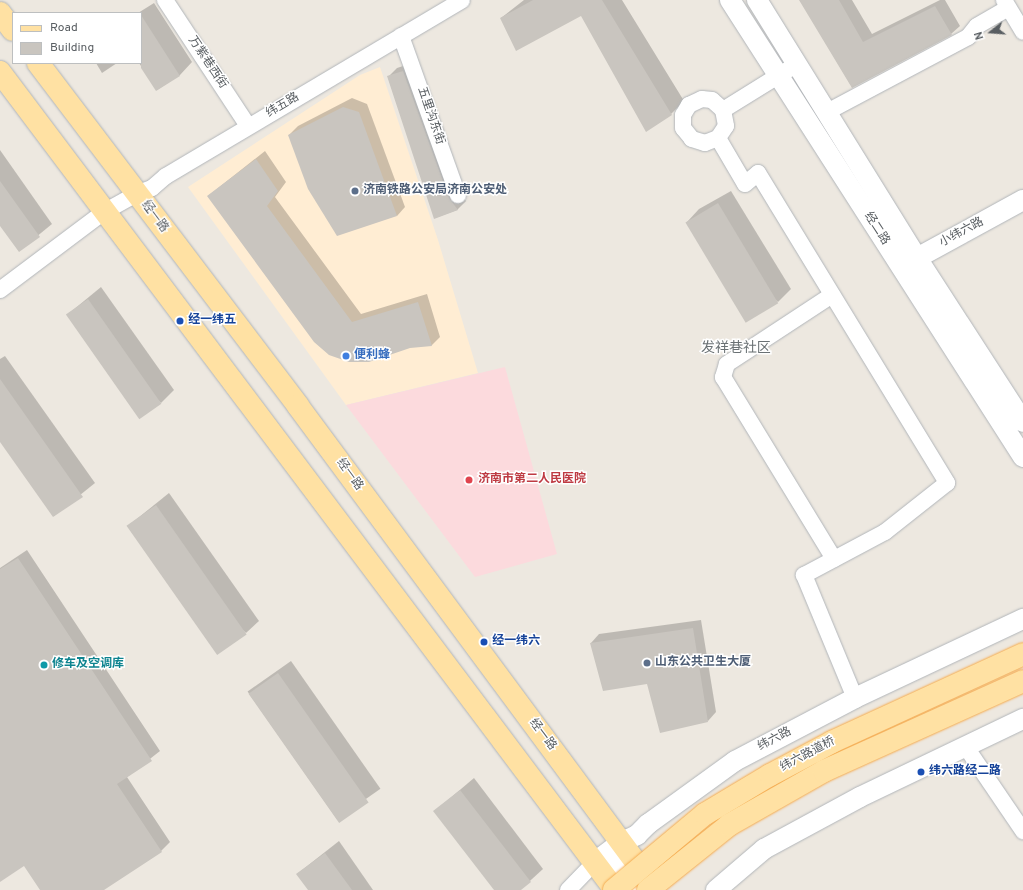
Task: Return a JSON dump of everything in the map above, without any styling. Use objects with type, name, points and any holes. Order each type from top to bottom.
[{"type":"main road","points":[[0,13],[12,29]]},
{"type":"main road","name":"经一路","points":[[39,64],[298,406],[622,842],[656,890]]},
{"type":"main road","points":[[0,72],[615,890]]},
{"type":"main road","name":"纬六路道桥","points":[[615,890],[705,814],[770,775],[832,742],[1023,654]]},
{"type":"main road","name":"纬六路道桥","points":[[648,890],[729,825],[817,775],[1023,681]]},
{"type":"street","name":"万紫巷西街","points":[[165,0],[248,126]]},
{"type":"street","name":"纬五路","points":[[0,290],[104,212],[136,194],[152,188],[166,176],[248,126],[462,0]]},
{"type":"street","name":"经二路","points":[[730,0],[778,76],[1023,422]]},
{"type":"street","name":"经二路","points":[[757,0],[827,112],[909,262],[1023,457]]},
{"type":"street","points":[[827,112],[968,37],[977,26],[1006,4],[1023,32]]},
{"type":"street","name":"五里沟东街","points":[[401,36],[458,196]]},
{"type":"street","points":[[723,110],[797,64]]},
{"type":"street","points":[[702,99],[712,100],[723,110],[726,126],[718,138],[705,143],[692,139],[683,128],[683,114],[689,105],[702,99]]},
{"type":"street","points":[[718,138],[745,184],[758,174],[947,483],[885,532],[804,575],[855,698]]},
{"type":"street","name":"小纬六路","points":[[909,262],[1023,200]]},
{"type":"street","points":[[832,295],[727,364],[723,378],[834,559]]},
{"type":"street","name":"纬六路","points":[[595,862],[622,842],[637,835],[648,824],[736,760],[855,698],[1023,619]]},
{"type":"street","points":[[716,890],[764,848],[860,797],[1023,719]]},
{"type":"street","points":[[966,747],[1023,831]]},
{"type":"street","points":[[568,890],[595,862],[614,859],[637,890]]},
{"type":"shaded area","points":[[380,67],[438,240],[478,373],[346,405],[188,187],[360,75]]},
{"type":"shaded area","name":"济南市第二人民医院","points":[[505,367],[557,554],[475,577],[346,405]]},
{"type":"building","points":[[533,0],[602,0],[672,115],[646,132],[581,16],[516,51],[500,18]]},
{"type":"building","points":[[799,0],[839,0],[863,42],[935,6],[952,35],[852,88]]},
{"type":"building","points":[[142,17],[180,76],[156,91],[141,68]]},
{"type":"building","points":[[403,71],[449,198],[458,210],[434,219],[387,76]]},
{"type":"building","points":[[343,107],[359,112],[397,216],[337,236],[308,189],[288,135]]},
{"type":"building","points":[[256,159],[278,191],[267,206],[352,322],[418,302],[432,346],[410,348],[369,362],[349,362],[329,355],[314,342],[207,196]]},
{"type":"building","points":[[0,181],[40,237],[19,252],[0,226]]},
{"type":"building","points":[[718,203],[778,303],[746,323],[685,223]]},
{"type":"building","points":[[88,299],[161,404],[139,419],[66,314]]},
{"type":"building","points":[[0,379],[83,497],[53,517],[0,442]]},
{"type":"building","points":[[156,505],[247,634],[217,655],[127,526]]},
{"type":"building","name":"修车及空调库","points":[[18,558],[152,761],[117,784],[162,852],[104,890],[40,890],[24,866],[0,882],[0,569]]},
{"type":"building","name":"山东公共卫生大厦","points":[[693,628],[708,722],[660,733],[647,684],[603,691],[590,643]]},
{"type":"building","points":[[278,673],[369,802],[339,823],[249,694]]},
{"type":"building","points":[[460,790],[531,882],[521,890],[494,890],[433,811]]},
{"type":"building","points":[[325,853],[352,890],[308,890],[296,874]]},
{"type":"place","name":"济南铁路公安局济南公安处","points":[[355,191]]},
{"type":"place","name":"经一纬五","points":[[180,321]]},
{"type":"place","name":"便利蜂","points":[[346,356]]},
{"type":"place","name":"济南市第二人民医院","points":[[469,480]]},
{"type":"place","name":"经一纬六","points":[[484,642]]},
{"type":"place","name":"山东公共卫生大厦","points":[[647,663]]},
{"type":"place","name":"修车及空调库","points":[[44,665]]},
{"type":"place","name":"纬六路经二路","points":[[921,772]]},
{"type":"district","name":"发祥巷社区","points":[[736,349]]}]
